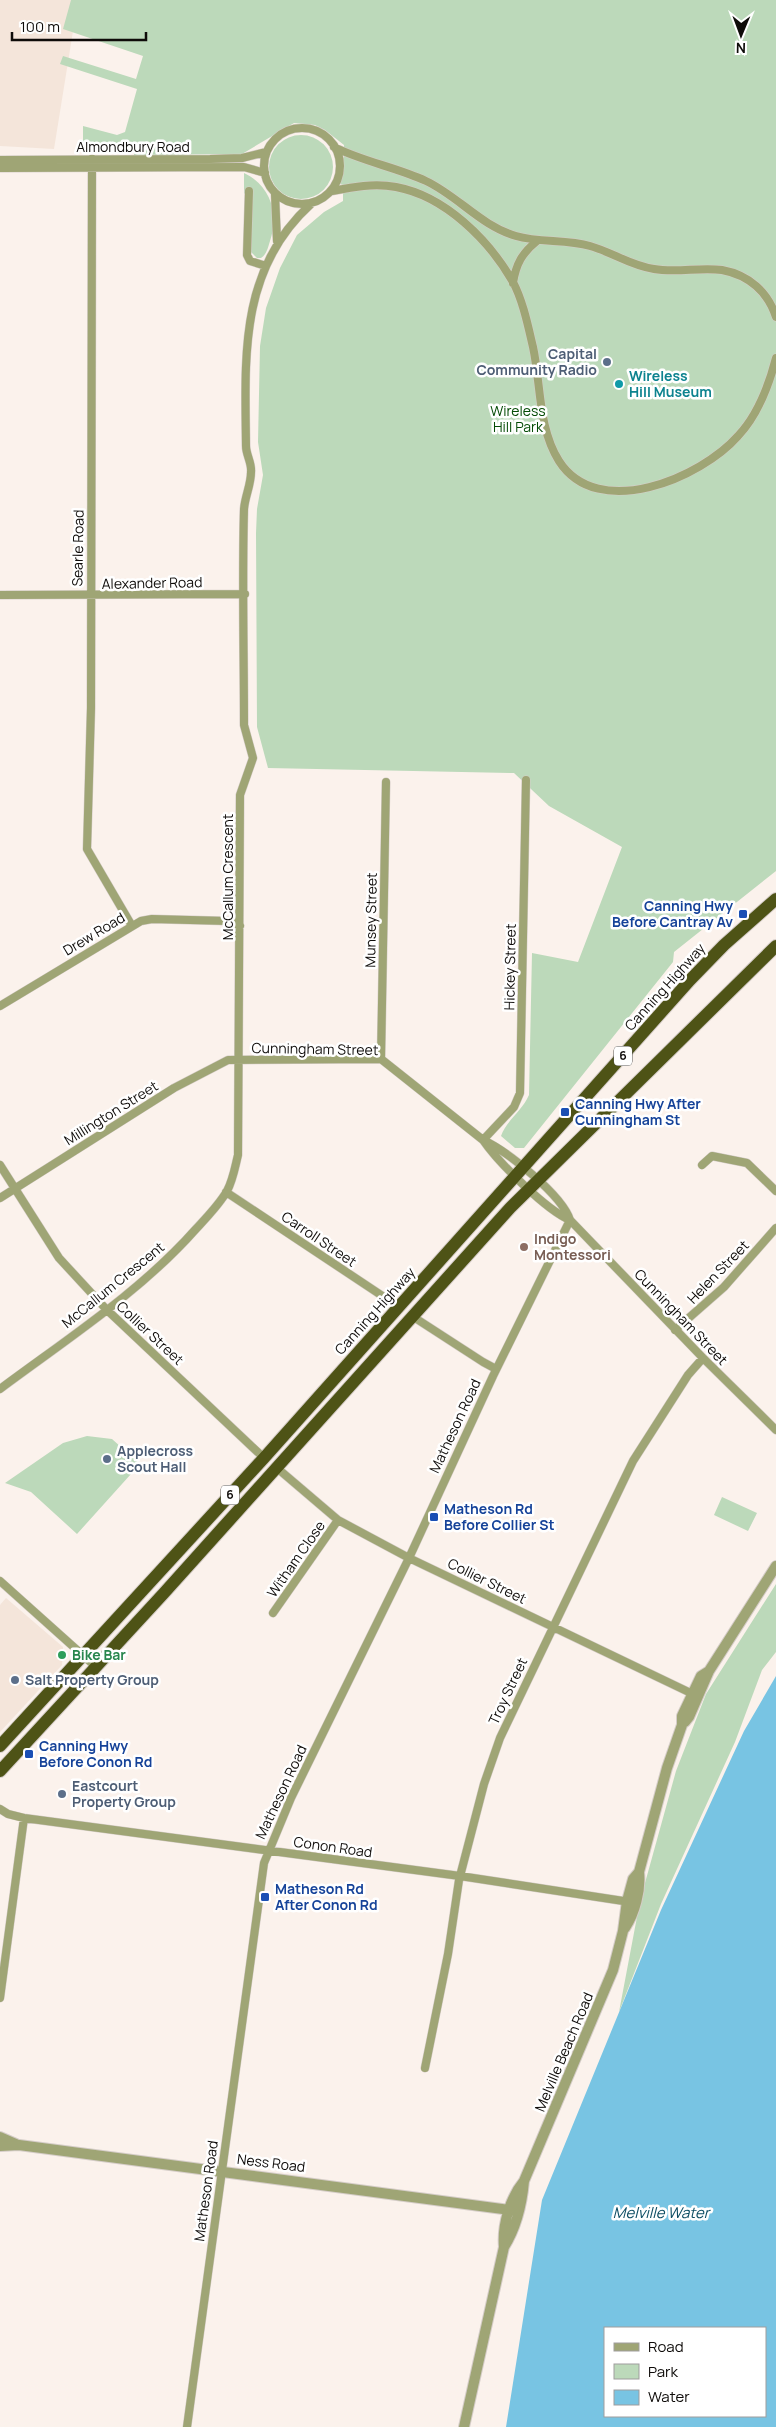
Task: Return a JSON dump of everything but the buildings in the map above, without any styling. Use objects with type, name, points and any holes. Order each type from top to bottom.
[{"type":"highway","name":"Canning Highway","points":[[0,1746],[264,1458],[690,980],[724,945],[776,899]]},
{"type":"highway","name":"6","points":[[0,1771],[533,1184],[776,946]]},
{"type":"street","points":[[776,317],[764,293],[752,282],[736,274],[721,270],[654,270],[634,264],[592,246],[570,241],[537,240],[515,236],[492,226],[453,197],[428,182],[404,172],[352,156],[334,146],[324,136],[311,129],[296,128],[286,131],[277,137],[266,152],[265,173],[275,194],[286,201],[311,204],[332,191],[376,185],[396,187],[422,195],[446,209],[474,231],[513,283],[526,318],[534,349],[549,441],[559,462],[576,479],[589,486],[619,490],[656,486],[681,478],[711,460],[739,436],[752,417],[766,387],[776,358]]},
{"type":"street","points":[[332,191],[339,168],[334,146]]},
{"type":"street","name":"Almondbury Road","points":[[0,168],[242,158],[266,152]]},
{"type":"street","name":"Almondbury Road","points":[[0,160],[244,167],[265,173]]},
{"type":"street","name":"Searle Road","points":[[93,163],[91,708],[87,849],[132,926]]},
{"type":"street","points":[[249,191],[246,255],[250,260],[266,266]]},
{"type":"street","name":"McCallum Crescent","points":[[275,194],[277,241]]},
{"type":"street","name":"McCallum Crescent","points":[[0,1389],[106,1310],[171,1257],[226,1192],[238,1155],[240,795],[253,758],[244,725],[244,508],[251,470],[246,450],[246,348],[252,308],[266,266],[277,241],[311,204]]},
{"type":"street","points":[[513,283],[518,261],[523,253],[537,240]]},
{"type":"street","name":"Alexander Road","points":[[0,595],[245,594]]},
{"type":"street","name":"Hickey Street","points":[[484,1140],[514,1107],[520,1093],[526,780]]},
{"type":"street","name":"Munsey Street","points":[[381,1059],[386,782]]},
{"type":"street","name":"Drew Road","points":[[0,1006],[132,926],[152,919],[228,921],[240,926]]},
{"type":"street","name":"Cunningham Street","points":[[240,1061],[381,1059],[484,1140],[492,1153],[520,1172],[567,1209],[570,1220],[675,1330],[776,1430]]},
{"type":"street","name":"Millington Street","points":[[0,1198],[207,1069],[228,1060],[240,1061]]},
{"type":"street","points":[[702,1165],[712,1156],[747,1163],[776,1191]]},
{"type":"street","name":"Collier Street","points":[[0,1165],[59,1258],[106,1310],[264,1458]]},
{"type":"street","name":"Carroll Street","points":[[226,1192],[398,1307]]},
{"type":"street","name":"Matheson Road","points":[[187,2427],[262,1875],[268,1850],[300,1780],[409,1558],[496,1368],[570,1220]]},
{"type":"street","name":"Helen Street","points":[[675,1330],[724,1287],[776,1228]]},
{"type":"street","points":[[412,1316],[483,1362],[496,1368]]},
{"type":"street","name":"Troy Street","points":[[425,2068],[448,1954],[460,1876],[490,1763],[553,1626],[633,1461],[688,1375],[703,1358]]},
{"type":"street","name":"Collier Street","points":[[276,1468],[338,1520],[409,1558],[695,1695]]},
{"type":"street","name":"Witham Close","points":[[273,1613],[338,1520]]},
{"type":"street","name":"Melville Beach Road","points":[[464,2427],[504,2247],[511,2236],[514,2210],[523,2196],[524,2181],[613,1970],[631,1902],[633,1879],[639,1872],[667,1768],[682,1725],[682,1716],[695,1695],[701,1676],[709,1671],[776,1566]]},
{"type":"street","points":[[0,1581],[96,1667]]},
{"type":"street","name":"Conon Road","points":[[0,1808],[8,1814],[24,1818],[460,1876],[631,1902]]},
{"type":"street","points":[[0,1998],[24,1818]]},
{"type":"street","name":"Ness Road","points":[[0,2137],[19,2145]]},
{"type":"street","name":"Ness Road","points":[[0,2146],[19,2145],[514,2210]]},
{"type":"shaded area","points":[[0,0],[78,0],[54,149],[0,146]]},
{"type":"shaded area","points":[[6,1598],[63,1647],[62,1665],[0,1732],[0,1605]]},
{"type":"green space","name":"Wireless Hill Park","points":[[71,0],[776,0],[776,871],[674,952],[673,962],[524,1148],[515,1148],[501,1136],[529,1095],[532,953],[578,962],[622,847],[549,806],[514,773],[268,768],[257,727],[256,533],[257,509],[263,475],[258,442],[260,346],[266,308],[280,268],[297,235],[324,212],[343,201],[343,185],[340,184],[344,171],[344,145],[325,130],[315,125],[294,123],[242,154],[134,155],[134,147],[126,147],[123,151],[83,148],[83,126],[117,135],[125,132],[137,89],[60,64],[63,56],[136,79],[143,56],[63,29]]},
{"type":"green space","points":[[295,135],[307,135],[324,144],[331,155],[333,167],[331,179],[324,190],[307,199],[295,199],[283,194],[274,185],[269,173],[269,161],[274,149],[283,140]]},
{"type":"green space","points":[[244,173],[261,185],[273,211],[273,231],[267,250],[261,258],[257,258],[251,252],[251,200],[244,193]]},
{"type":"green space","points":[[87,1436],[112,1439],[140,1464],[77,1534],[31,1492],[5,1483],[63,1443]]},
{"type":"green space","points":[[722,1497],[757,1513],[748,1531],[714,1515]]},
{"type":"green space","points":[[776,1584],[776,1652],[762,1670],[735,1742],[661,1904],[619,2012],[640,1901],[676,1771],[706,1694]]},
{"type":"water","name":"Melville Water","points":[[776,1676],[776,2427],[506,2427],[542,2200],[661,1910],[744,1731]]},
{"type":"place","name":"Capital Community Radio","points":[[607,362]]},
{"type":"place","name":"Wireless Hill Museum","points":[[619,384]]},
{"type":"place","name":"Canning Hwy Before Cantray Av","points":[[743,914]]},
{"type":"place","name":"Canning Hwy After Cunningham St","points":[[565,1112]]},
{"type":"place","name":"Indigo Montessori","points":[[524,1247]]},
{"type":"place","name":"Applecross Scout Hall","points":[[107,1459]]},
{"type":"place","name":"Matheson Rd Before Collier St","points":[[434,1517]]},
{"type":"place","name":"Bike Bar","points":[[62,1655]]},
{"type":"place","name":"Salt Property Group","points":[[15,1680]]},
{"type":"place","name":"Canning Hwy Before Conon Rd","points":[[29,1754]]},
{"type":"place","name":"Eastcourt Property Group","points":[[62,1794]]},
{"type":"place","name":"Matheson Rd After Conon Rd","points":[[265,1897]]}]
